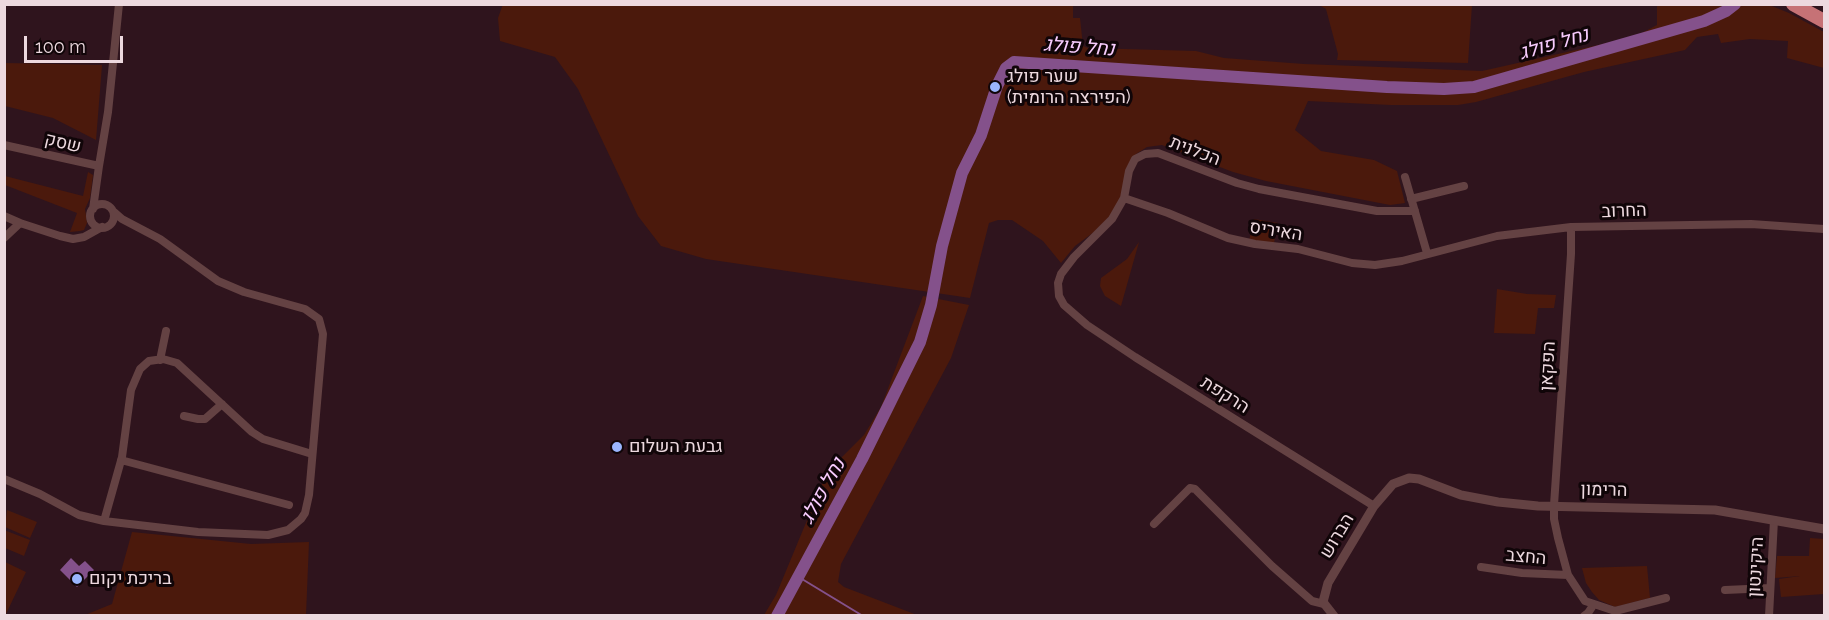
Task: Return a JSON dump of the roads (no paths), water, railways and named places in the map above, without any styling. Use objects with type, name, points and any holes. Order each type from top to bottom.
[{"type":"highway","points":[[1793,4],[1824,21]]},
{"type":"street","points":[[99,166],[108,112],[119,4]]},
{"type":"street","name":"שסק","points":[[4,145],[99,166],[93,209],[90,215],[92,220]]},
{"type":"street","name":"הכלנית","points":[[1064,305],[1058,292],[1061,274],[1074,256],[1112,219],[1124,198],[1129,171],[1135,159],[1145,154],[1158,153],[1248,187],[1377,211],[1415,211]]},
{"type":"street","points":[[1405,177],[1427,253]]},
{"type":"street","name":"שסק","points":[[97,183],[106,204],[117,216],[160,239],[219,281],[244,292],[305,309],[319,319],[323,334],[312,454]]},
{"type":"street","points":[[1411,199],[1464,186]]},
{"type":"street","name":"האיריס","points":[[1124,198],[1228,238],[1298,249],[1352,263],[1391,264],[1427,253]]},
{"type":"street","points":[[93,209],[98,204],[106,204]]},
{"type":"street","points":[[4,216],[73,239],[84,237],[105,227],[114,219],[114,212]]},
{"type":"street","points":[[92,220],[97,226],[119,225],[138,228]]},
{"type":"street","points":[[84,237],[90,230],[92,220]]},
{"type":"street","points":[[4,238],[20,223]]},
{"type":"street","name":"החרוב","points":[[1427,253],[1497,236],[1571,227],[1751,224],[1824,228]]},
{"type":"street","name":"הפקאן","points":[[1571,227],[1554,519],[1568,575],[1585,601],[1594,604]]},
{"type":"street","name":"הרקפת","points":[[1064,305],[1080,320],[1135,357],[1374,506]]},
{"type":"street","points":[[160,360],[166,331]]},
{"type":"street","points":[[4,479],[40,494],[79,515],[104,521],[255,536],[278,534],[294,526],[305,513],[309,495],[312,454],[263,439],[246,427],[184,368],[170,360],[149,362],[144,365],[131,390],[122,460],[104,521]]},
{"type":"street","points":[[184,416],[205,419],[222,404]]},
{"type":"street","points":[[122,460],[290,505]]},
{"type":"street","name":"הרימון","points":[[1388,489],[1399,481],[1413,478],[1451,492],[1512,504],[1699,509],[1738,513],[1824,529]]},
{"type":"street","points":[[1154,524],[1190,489],[1195,489],[1272,566],[1312,601],[1324,604],[1334,615]]},
{"type":"street","name":"הברוש","points":[[1324,604],[1328,582],[1374,506],[1388,489]]},
{"type":"street","name":"היקינטון","points":[[1769,615],[1774,520]]},
{"type":"street","name":"החצב","points":[[1481,567],[1522,573],[1568,575]]},
{"type":"street","points":[[1725,590],[1770,588]]},
{"type":"street","points":[[1584,615],[1594,604],[1615,611],[1666,598]]},
{"type":"waterway","name":"נחל פולג","points":[[777,616],[862,459],[920,342],[931,305],[942,246],[962,173],[981,135],[997,86],[1006,68],[1014,62],[1387,87],[1444,89],[1474,87],[1704,21],[1726,11],[1735,4]]},
{"type":"waterway","points":[[797,576],[863,616]]},
{"type":"place","name":"שער פולג (הפירצה הרומית)","points":[[995,87]]},
{"type":"place","name":"גבעת השלום","points":[[617,447]]},
{"type":"place","name":"בריכת יקום","points":[[77,579]]}]
